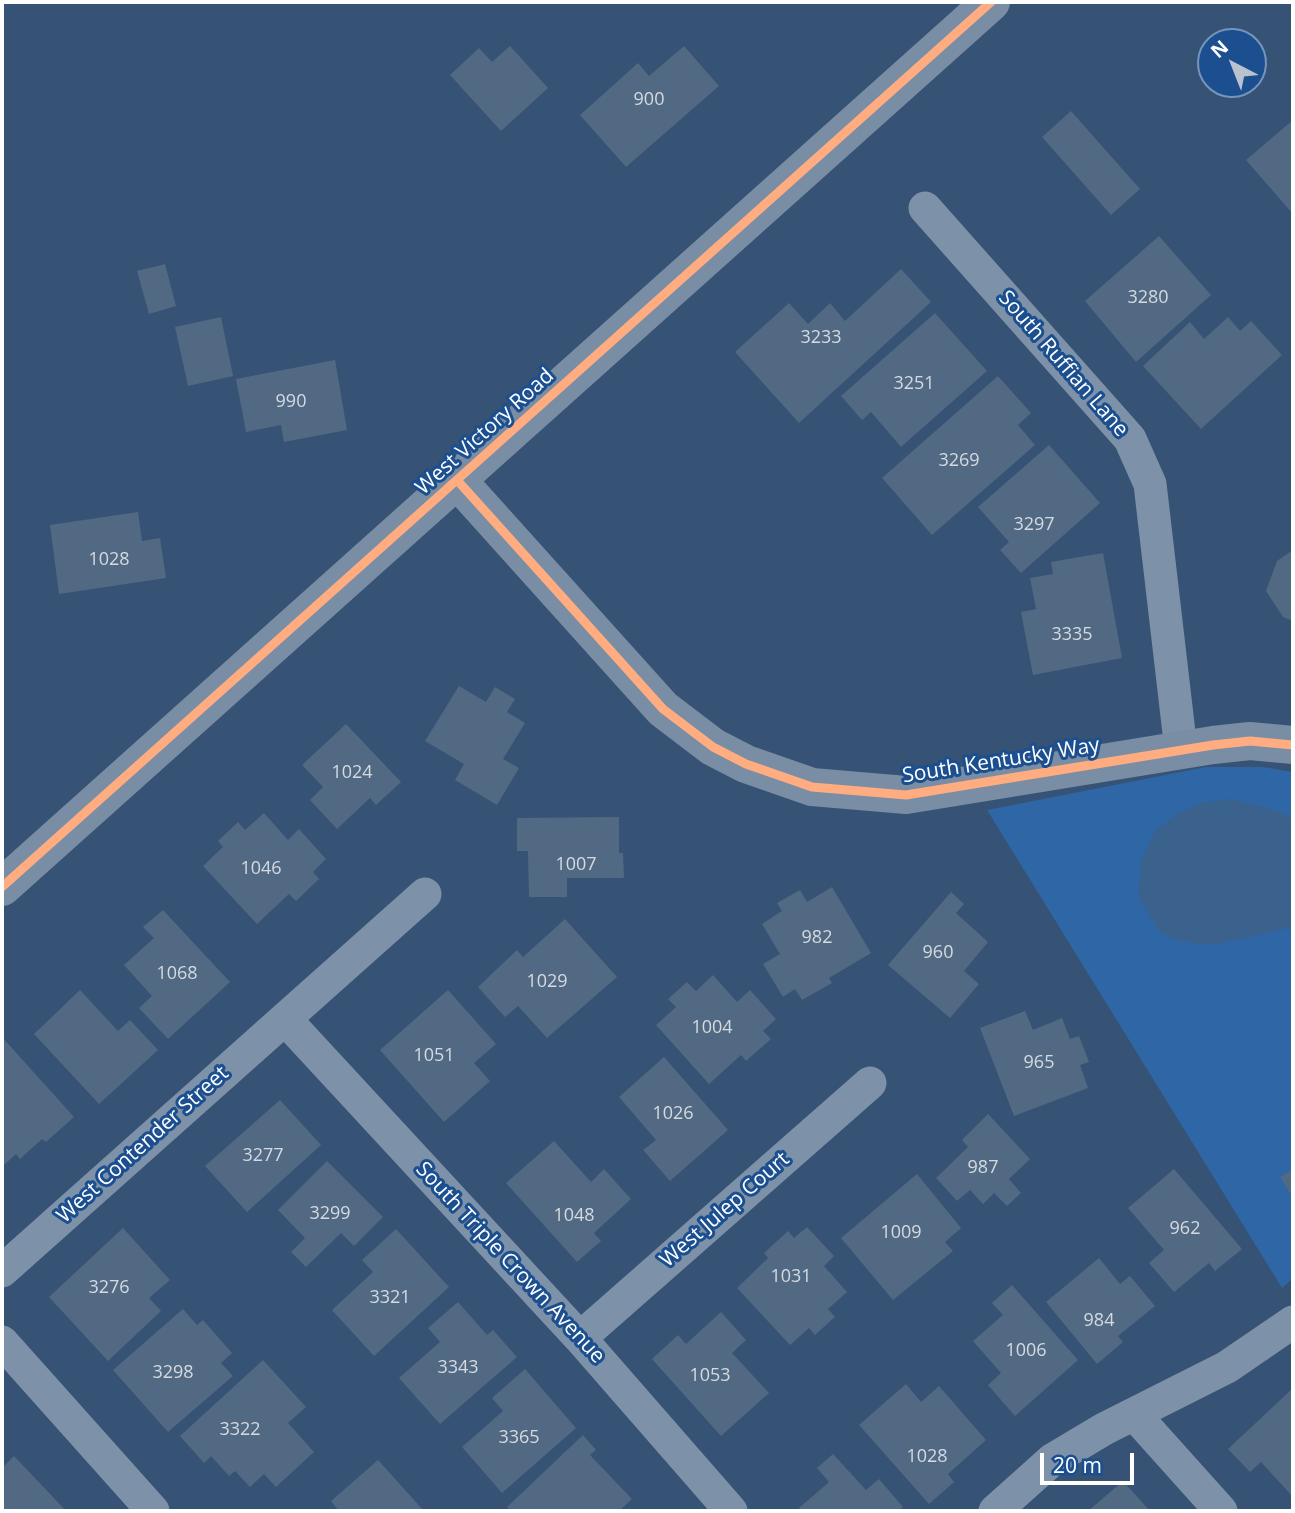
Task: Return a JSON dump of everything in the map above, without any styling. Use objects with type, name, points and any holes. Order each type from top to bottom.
[{"type":"main road","name":"West Victory Road","points":[[2,887],[991,2]]},
{"type":"main road","name":"South Kentucky Way","points":[[457,480],[663,709],[713,747],[746,764],[812,787],[906,796],[1181,750],[1250,741],[1293,745]]},
{"type":"street","name":"South Ruffian Lane","points":[[925,208],[1130,439],[1150,484],[1181,750]]},
{"type":"street","name":"West Contender Street","points":[[2,1271],[425,894]]},
{"type":"street","name":"South Triple Crown Avenue","points":[[285,1019],[580,1338],[731,1511]]},
{"type":"street","name":"West Julep Court","points":[[580,1338],[870,1083]]},
{"type":"street","points":[[995,1511],[1052,1460],[1134,1414],[1227,1367],[1293,1322]]},
{"type":"street","points":[[2,1342],[153,1511]]},
{"type":"street","points":[[1134,1414],[1221,1511]]},
{"type":"shaded area","points":[[1206,767],[1263,767],[1293,772],[1293,1278],[1282,1288],[987,810]]},
{"type":"shaded area","points":[[1230,799],[1275,810],[1293,819],[1293,927],[1217,944],[1176,940],[1159,931],[1138,896],[1141,861],[1156,830],[1179,813],[1201,803]]},
{"type":"building","points":[[510,46],[548,88],[501,131],[450,75],[479,48],[492,62]]},
{"type":"building","points":[[684,46],[719,86],[626,167],[580,115],[638,63],[649,76]]},
{"type":"building","points":[[1071,111],[1140,189],[1111,215],[1042,137]]},
{"type":"building","points":[[1293,120],[1293,212],[1292,213],[1246,160]]},
{"type":"building","points":[[1159,236],[1211,295],[1136,362],[1085,301]]},
{"type":"building","points":[[165,264],[176,306],[149,314],[137,271]]},
{"type":"building","points":[[901,269],[931,302],[799,423],[735,352],[789,303],[808,324],[830,303],[845,321]]},
{"type":"building","points":[[935,313],[987,371],[901,447],[871,412],[862,420],[841,396]]},
{"type":"building","points":[[221,317],[233,376],[188,386],[175,327]]},
{"type":"building","points":[[1228,317],[1240,331],[1251,321],[1282,355],[1201,429],[1143,366],[1190,322],[1204,339]]},
{"type":"building","points":[[335,360],[347,430],[284,442],[281,425],[246,432],[236,379]]},
{"type":"building","points":[[998,376],[1031,413],[1018,425],[1035,445],[932,535],[882,478]]},
{"type":"building","points":[[1049,445],[1100,503],[1021,573],[1000,550],[1009,542],[978,507]]},
{"type":"building","points":[[138,512],[142,541],[160,538],[166,578],[59,594],[50,525]]},
{"type":"building","points":[[1293,550],[1293,621],[1283,617],[1266,591],[1277,561]]},
{"type":"building","points":[[1103,553],[1122,658],[1033,675],[1021,612],[1036,609],[1030,578],[1053,574],[1051,562]]},
{"type":"building","points":[[459,686],[486,702],[495,687],[515,699],[507,712],[525,723],[503,759],[519,768],[497,805],[455,780],[464,764],[425,741]]},
{"type":"building","points":[[346,724],[401,782],[376,805],[370,798],[337,829],[310,800],[323,787],[302,765]]},
{"type":"building","points":[[264,813],[288,840],[299,829],[326,859],[313,872],[319,879],[296,901],[289,894],[257,924],[203,866],[223,847],[218,841],[238,822],[245,830]]},
{"type":"building","points":[[619,817],[619,853],[623,853],[624,878],[567,878],[567,897],[529,897],[528,851],[517,851],[517,818]]},
{"type":"building","points":[[832,887],[871,953],[829,978],[832,983],[802,1000],[795,989],[783,997],[763,964],[780,954],[762,924],[782,911],[777,903],[800,890],[807,902]]},
{"type":"building","points":[[951,892],[964,904],[956,913],[988,942],[964,971],[979,984],[950,1018],[888,965]]},
{"type":"building","points":[[163,910],[230,982],[168,1039],[139,1008],[152,996],[124,965],[154,938],[143,927]]},
{"type":"building","points":[[565,919],[617,977],[547,1038],[518,1006],[505,1017],[478,987],[517,950],[523,957]]},
{"type":"building","points":[[713,975],[737,1002],[750,990],[776,1019],[763,1031],[771,1039],[746,1061],[741,1055],[709,1084],[656,1025],[676,1007],[668,999],[687,982],[696,991]]},
{"type":"building","points":[[80,990],[118,1031],[130,1020],[158,1050],[99,1104],[34,1034]]},
{"type":"building","points":[[448,990],[496,1044],[474,1063],[490,1081],[444,1122],[380,1050]]},
{"type":"building","points":[[1025,1011],[1033,1030],[1062,1018],[1070,1039],[1079,1036],[1089,1062],[1080,1065],[1088,1088],[1014,1116],[980,1028]]},
{"type":"building","points":[[2,1037],[74,1117],[46,1142],[42,1139],[20,1159],[16,1154],[2,1167]]},
{"type":"building","points":[[664,1057],[728,1130],[670,1181],[643,1150],[656,1140],[619,1097]]},
{"type":"building","points":[[280,1100],[321,1145],[247,1212],[205,1166]]},
{"type":"building","points":[[988,1114],[1030,1159],[1009,1179],[1021,1193],[1007,1206],[994,1193],[983,1204],[970,1190],[957,1201],[936,1178],[968,1147],[962,1140]]},
{"type":"building","points":[[554,1141],[591,1182],[604,1169],[631,1199],[594,1233],[601,1241],[577,1262],[506,1183]]},
{"type":"building","points":[[327,1161],[383,1217],[354,1246],[341,1233],[306,1267],[291,1252],[305,1238],[278,1210]]},
{"type":"building","points":[[1174,1169],[1242,1249],[1215,1271],[1209,1263],[1174,1292],[1149,1263],[1164,1250],[1128,1208]]},
{"type":"building","points":[[1293,1169],[1293,1198],[1280,1177]]},
{"type":"building","points":[[917,1174],[961,1228],[945,1242],[953,1251],[893,1300],[841,1238]]},
{"type":"building","points":[[807,1227],[834,1256],[824,1266],[847,1292],[828,1309],[835,1317],[815,1335],[809,1328],[790,1345],[737,1288],[768,1258],[764,1253],[788,1231],[794,1238]]},
{"type":"building","points":[[123,1228],[170,1280],[149,1298],[161,1311],[108,1361],[49,1297]]},
{"type":"building","points":[[396,1229],[449,1287],[374,1356],[332,1310],[373,1272],[362,1260]]},
{"type":"building","points":[[1099,1258],[1120,1284],[1130,1276],[1155,1306],[1118,1336],[1123,1342],[1097,1364],[1046,1302]]},
{"type":"building","points":[[1012,1285],[1078,1360],[1015,1416],[988,1385],[1001,1373],[973,1341],[1003,1315],[992,1303]]},
{"type":"building","points":[[458,1302],[487,1335],[493,1330],[517,1357],[440,1424],[399,1378],[440,1342],[428,1328]]},
{"type":"building","points":[[183,1309],[197,1325],[203,1320],[232,1353],[221,1363],[233,1376],[168,1432],[113,1370]]},
{"type":"building","points":[[721,1312],[746,1340],[732,1353],[769,1393],[721,1436],[652,1359],[678,1335],[686,1344]]},
{"type":"building","points":[[263,1360],[306,1407],[288,1423],[314,1452],[276,1487],[264,1474],[250,1487],[235,1471],[229,1476],[211,1456],[204,1463],[180,1436]]},
{"type":"building","points":[[525,1369],[576,1428],[502,1493],[462,1447],[503,1411],[492,1398]]},
{"type":"building","points":[[906,1384],[921,1402],[939,1386],[986,1440],[948,1474],[954,1482],[929,1504],[859,1425]]},
{"type":"building","points":[[1293,1388],[1293,1497],[1261,1462],[1250,1472],[1228,1449]]},
{"type":"building","points":[[583,1435],[596,1450],[590,1455],[632,1499],[619,1511],[511,1511],[507,1507]]},
{"type":"building","points":[[833,1454],[866,1490],[879,1479],[903,1507],[898,1511],[802,1511],[799,1508],[829,1482],[817,1468]]},
{"type":"building","points":[[14,1456],[66,1511],[2,1511],[2,1468]]},
{"type":"building","points":[[378,1460],[424,1511],[339,1511],[331,1501]]},
{"type":"building","points":[[1123,1481],[1150,1511],[1088,1511]]},
{"type":"cycle path","points":[[2,887],[991,2]]},
{"type":"cycle path","points":[[457,480],[663,709],[713,747],[746,764],[812,787],[906,795],[1213,745],[1250,741],[1293,745]]}]
